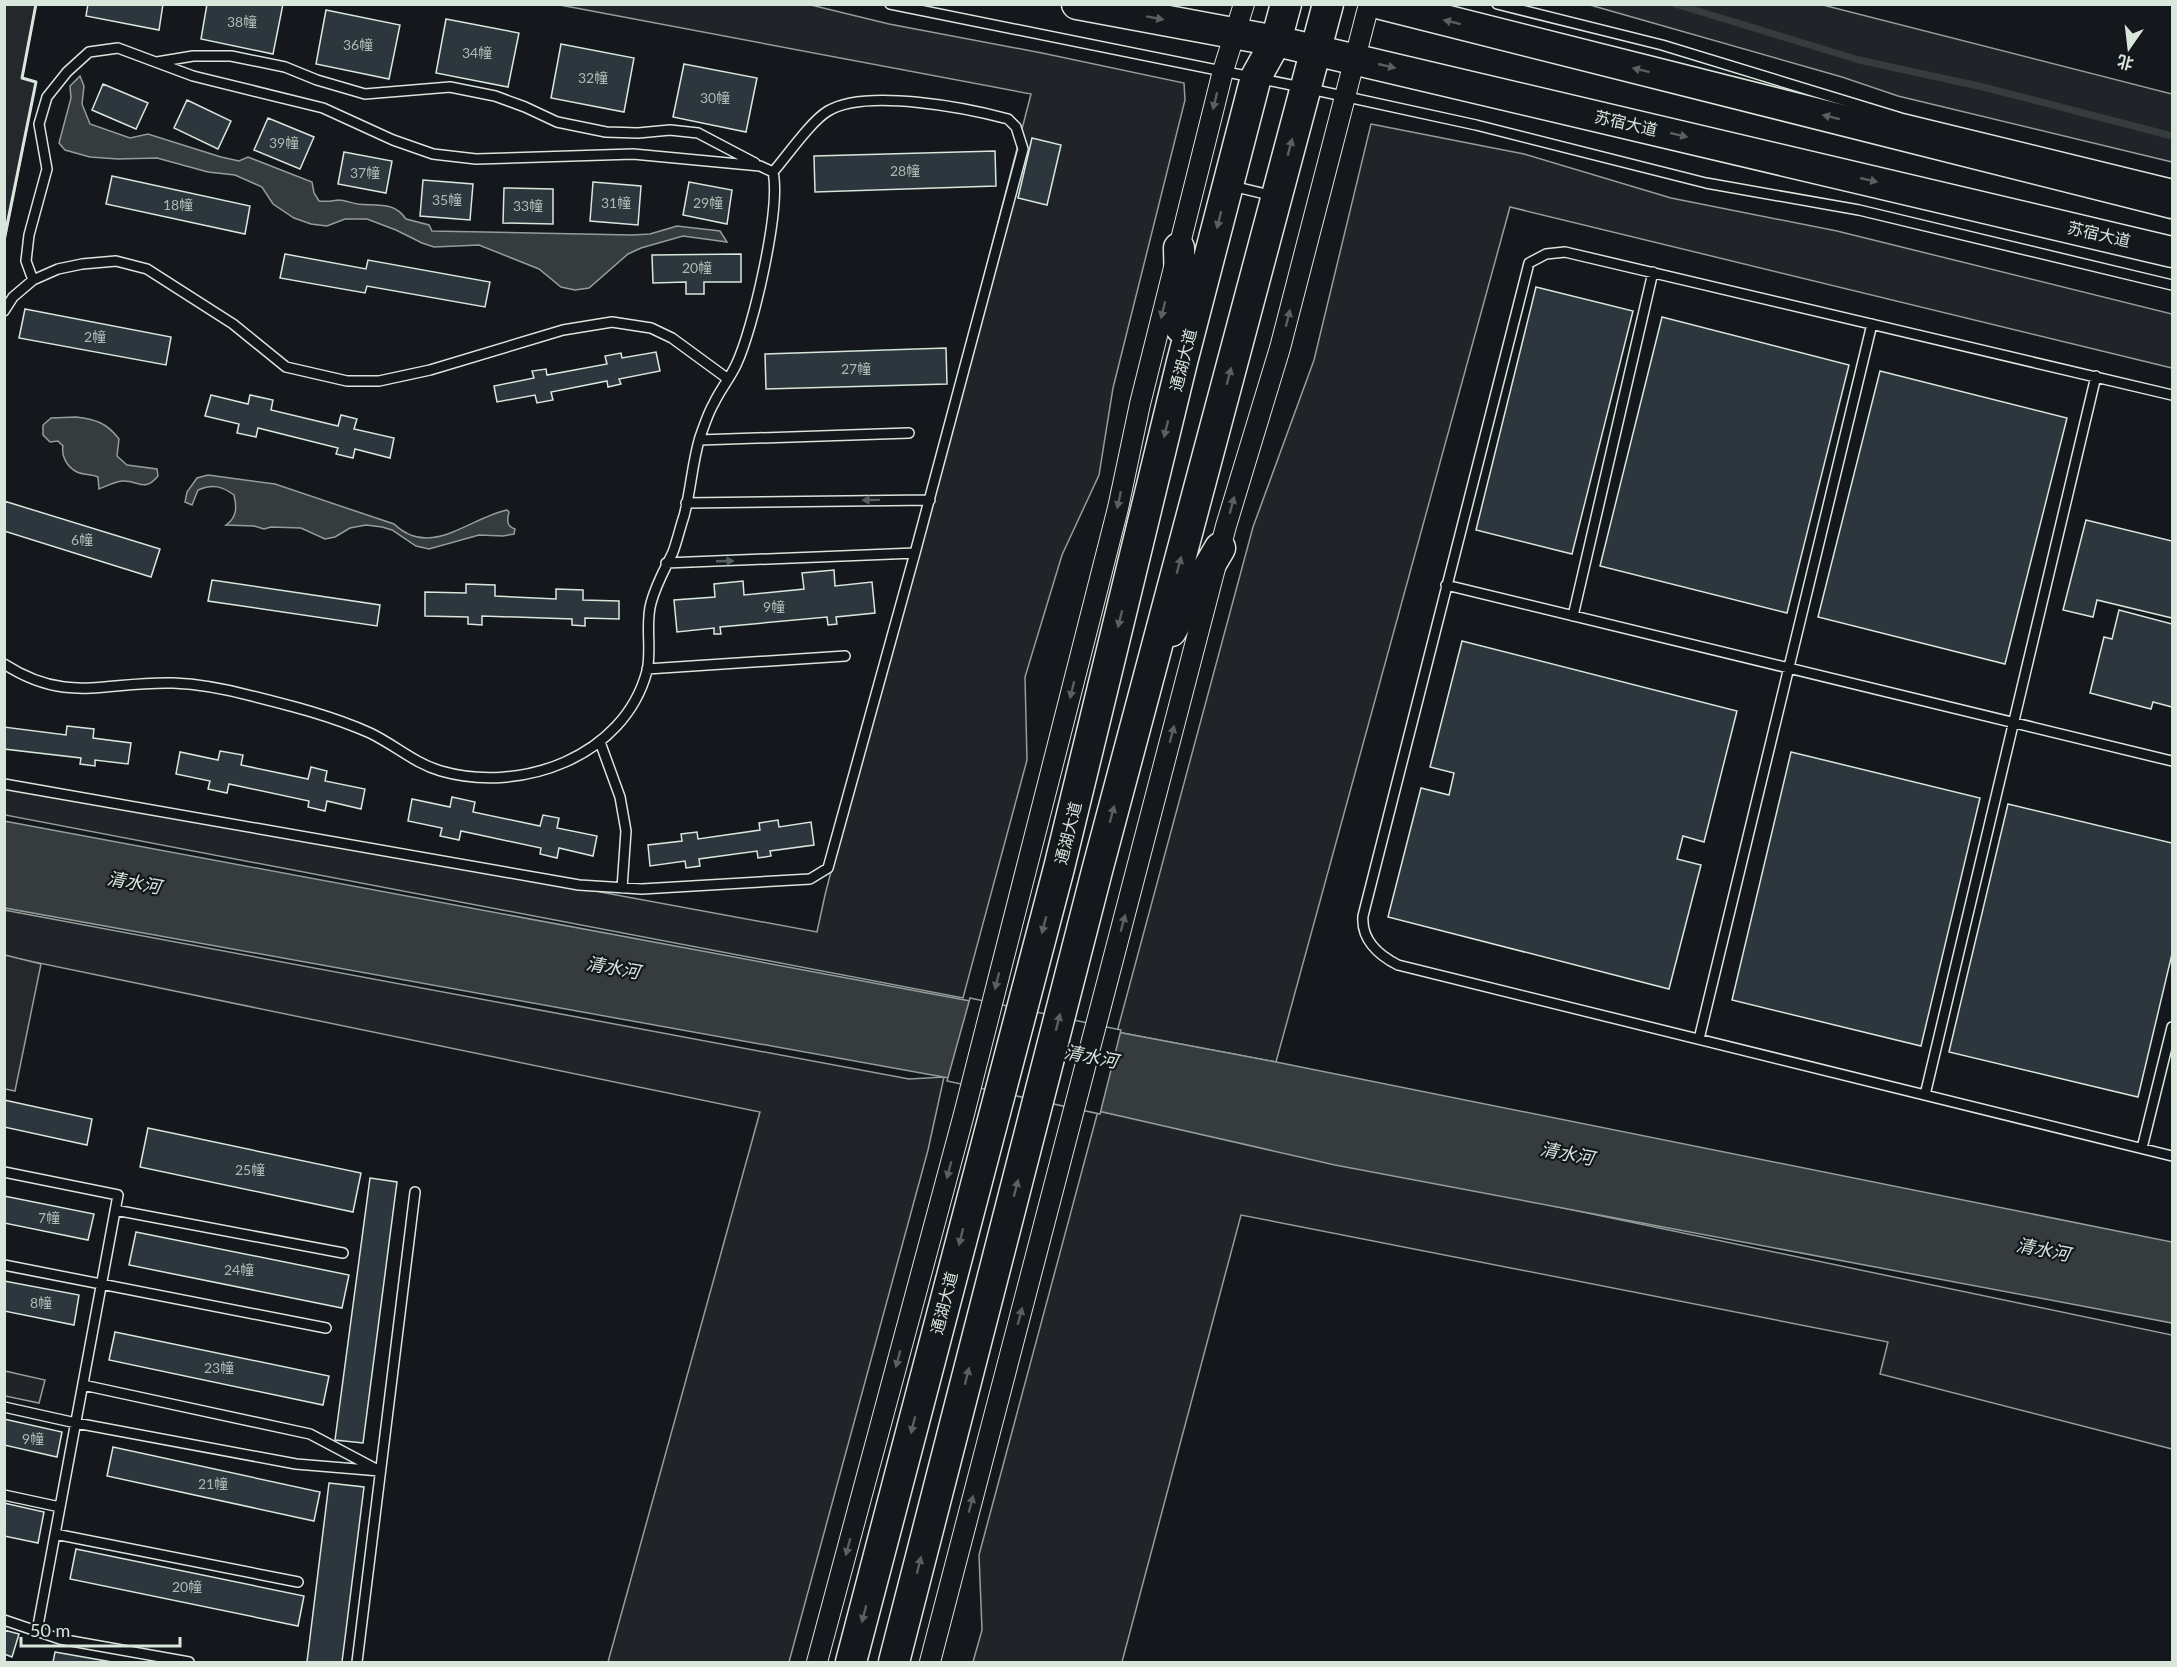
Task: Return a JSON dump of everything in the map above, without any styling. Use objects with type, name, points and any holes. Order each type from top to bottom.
[{"type":"main road","name":"苏宿大道","points":[[1077,4],[1316,50],[2172,252]]},
{"type":"main road","name":"通湖大道","points":[[851,1662],[978,1116],[1059,868],[1182,362],[1256,77],[1276,41],[1286,4]]},
{"type":"main road","points":[[894,1662],[1097,871],[1328,4]]},
{"type":"main road","points":[[1381,4],[2172,203]]},
{"type":"main road","points":[[1179,248],[1182,362]]},
{"type":"main road","points":[[1153,662],[1221,548]]},
{"type":"street","points":[[817,1662],[978,1116],[1026,863],[1118,508],[1140,404],[1223,71],[1244,4]]},
{"type":"street","points":[[930,1662],[1221,548],[1280,348],[1369,4]]},
{"type":"lane","points":[[890,4],[1344,96],[1476,125],[1706,183],[1859,210],[2172,285]]},
{"type":"lane","points":[[1497,4],[1662,45],[1901,118],[2172,184]]},
{"type":"lane","points":[[33,280],[26,261],[29,235],[47,169],[39,124],[47,97],[67,72],[89,52],[118,48],[193,76],[323,108],[393,140],[433,154],[476,159],[633,154],[760,166]]},
{"type":"lane","points":[[154,62],[193,56],[231,56],[285,67],[317,80],[365,94],[428,87],[459,88],[495,96],[525,107],[557,123],[606,132],[638,133],[670,130],[698,133],[773,172]]},
{"type":"lane","points":[[4,784],[579,885],[622,888],[810,879],[828,868],[930,500],[1023,149],[1016,127],[1008,119],[939,105],[877,100],[854,101],[828,111],[802,136],[773,172]]},
{"type":"lane","points":[[4,664],[41,684],[64,689],[173,683],[213,687],[240,693],[347,723],[374,735],[416,762],[439,771],[479,778],[511,778],[533,773],[584,753],[600,742],[620,722],[635,699],[647,669],[649,607],[659,578],[673,551],[699,440],[713,404],[736,366],[749,333],[770,235],[776,185],[773,172]]},
{"type":"lane","points":[[1228,185],[1276,196]]},
{"type":"lane","points":[[2172,395],[1565,252],[1546,255],[1529,263],[1363,916],[1362,929],[1382,957],[1398,965],[2172,1155]]},
{"type":"lane","points":[[4,311],[13,297],[33,280],[58,269],[116,261],[147,269],[233,324],[286,367],[347,381],[379,381],[430,370],[563,330],[612,322],[651,328],[662,333],[728,379]]},
{"type":"lane","points":[[1573,616],[1653,272]]},
{"type":"lane","points":[[1699,1039],[1872,324]]},
{"type":"lane","points":[[1925,1095],[2096,376]]},
{"type":"lane","points":[[699,440],[909,433]]},
{"type":"lane","points":[[686,503],[930,500]]},
{"type":"lane","points":[[666,563],[915,554]]},
{"type":"lane","points":[[1446,585],[2172,761]]},
{"type":"lane","points":[[647,669],[845,656]]},
{"type":"lane","points":[[600,742],[620,797],[626,831],[622,888]]},
{"type":"lane","points":[[2142,1148],[2172,1027]]},
{"type":"lane","points":[[4,1172],[118,1195],[37,1631]]},
{"type":"lane","points":[[357,1662],[415,1192]]},
{"type":"lane","points":[[115,1210],[343,1253]]},
{"type":"lane","points":[[4,1264],[326,1328]]},
{"type":"lane","points":[[83,1385],[310,1434],[380,1471]]},
{"type":"lane","points":[[4,1407],[76,1423],[296,1464],[380,1471]]},
{"type":"lane","points":[[4,1495],[60,1507]]},
{"type":"lane","points":[[56,1534],[298,1582]]},
{"type":"lane","points":[[4,1620],[60,1639],[189,1662]]},
{"type":"shaded area","points":[[5,4],[36,5],[22,78],[36,82],[5,240]]},
{"type":"shaded area","points":[[560,5],[811,5],[889,24],[1184,83],[1185,100],[1113,388],[1099,475],[1062,555],[1025,677],[1027,760],[963,998],[5,815],[4,782],[817,932],[1031,94]]},
{"type":"shaded area","points":[[1590,5],[1823,5],[2172,94],[2172,162],[1898,96],[1842,77]]},
{"type":"shaded area","points":[[1371,124],[1524,154],[1671,198],[1837,231],[2172,314],[2172,368],[1510,207],[1276,1062],[1117,1032],[1253,527],[1314,360]]},
{"type":"shaded area","points":[[4,910],[909,1079],[944,1077],[928,1150],[789,1662],[608,1662],[760,1112],[5,956]]},
{"type":"shaded area","points":[[5,955],[41,964],[15,1091],[5,1089]]},
{"type":"shaded area","points":[[1098,1111],[2172,1335],[2172,1449],[1880,1374],[1888,1342],[1241,1215],[1122,1662],[973,1662],[982,1630],[979,1555]]},
{"type":"shaded area","points":[[5,1371],[45,1380],[39,1403],[5,1396]]},
{"type":"water","points":[[80,76],[84,86],[82,104],[90,124],[130,138],[148,134],[239,161],[248,157],[312,182],[314,193],[319,201],[341,200],[390,207],[396,209],[406,219],[429,225],[432,231],[632,235],[650,234],[677,226],[720,231],[727,242],[683,236],[641,248],[628,254],[589,288],[575,290],[561,287],[539,269],[479,245],[434,247],[367,219],[345,219],[327,226],[311,224],[294,218],[273,204],[262,187],[235,175],[208,172],[157,158],[90,157],[65,150],[59,143],[71,98],[70,86]]},
{"type":"water","points":[[51,418],[89,419],[105,426],[119,439],[117,456],[127,465],[157,469],[158,476],[145,485],[122,481],[99,489],[98,477],[73,470],[64,457],[63,446],[58,441],[50,442],[43,435],[43,425]]},
{"type":"water","points":[[208,475],[275,484],[394,524],[408,534],[422,538],[450,533],[507,510],[509,524],[515,529],[514,534],[479,535],[429,549],[416,546],[392,530],[366,525],[350,528],[335,537],[325,539],[301,528],[271,527],[264,529],[254,526],[226,525],[232,519],[236,508],[234,495],[217,487],[203,488],[198,490],[192,505],[185,502],[187,492],[197,478]]},
{"type":"water","name":"清水河","points":[[4,821],[1008,1008],[1117,1032],[2172,1242],[2172,1323],[1335,1165],[971,1082],[5,908]]},
{"type":"pier","points":[[970,998],[1121,1030],[1100,1114],[947,1081]]},
{"type":"building","points":[[88,4],[163,4],[159,30],[86,16]]},
{"type":"building","points":[[207,4],[283,4],[273,54],[201,39]]},
{"type":"building","points":[[326,10],[400,25],[389,79],[316,64]]},
{"type":"building","points":[[446,19],[519,33],[508,87],[436,73]]},
{"type":"building","points":[[561,44],[634,58],[624,112],[551,98]]},
{"type":"building","points":[[684,64],[757,78],[746,132],[673,117]]},
{"type":"building","points":[[103,84],[148,103],[136,129],[92,110]]},
{"type":"building","points":[[187,100],[231,121],[218,149],[174,128]]},
{"type":"building","points":[[268,118],[314,137],[300,169],[254,150]]},
{"type":"building","points":[[1032,138],[1061,145],[1047,205],[1018,198]]},
{"type":"building","points":[[995,151],[996,186],[815,192],[814,156]]},
{"type":"building","points":[[344,152],[392,161],[386,193],[338,184]]},
{"type":"building","points":[[112,176],[250,206],[245,234],[106,204]]},
{"type":"building","points":[[423,180],[473,184],[470,220],[420,216]]},
{"type":"building","points":[[593,182],[641,186],[638,225],[590,221]]},
{"type":"building","points":[[689,182],[732,190],[727,224],[683,215]]},
{"type":"building","points":[[504,188],[553,189],[553,224],[503,223]]},
{"type":"building","points":[[285,254],[366,269],[368,260],[490,282],[485,307],[367,286],[365,293],[280,278]]},
{"type":"building","points":[[741,254],[741,282],[704,282],[704,294],[686,294],[686,282],[653,283],[652,255]]},
{"type":"building","points":[[1536,287],[1633,311],[1572,554],[1476,530]]},
{"type":"building","points":[[25,309],[171,337],[166,365],[19,338]]},
{"type":"building","points":[[1662,317],[1849,365],[1787,613],[1600,566]]},
{"type":"building","points":[[946,348],[947,384],[766,389],[765,354]]},
{"type":"building","points":[[656,352],[660,371],[619,379],[621,384],[608,387],[607,381],[551,392],[553,400],[537,403],[535,395],[497,402],[494,386],[534,378],[532,371],[546,369],[547,375],[607,364],[605,356],[621,353],[622,358]]},
{"type":"building","points":[[1880,371],[2067,418],[2005,664],[1818,617]]},
{"type":"building","points":[[211,395],[248,404],[250,395],[273,400],[271,410],[338,426],[341,415],[357,419],[354,429],[394,438],[390,458],[355,449],[353,458],[336,454],[338,448],[258,428],[256,437],[237,433],[239,424],[205,416]]},
{"type":"building","points":[[4,501],[160,549],[151,577],[4,531]]},
{"type":"building","points":[[2086,520],[2172,541],[2172,618],[2097,600],[2093,617],[2063,610]]},
{"type":"building","points":[[834,570],[835,586],[872,582],[875,613],[836,617],[837,624],[828,625],[827,617],[720,627],[721,634],[714,634],[714,628],[677,632],[674,600],[715,597],[714,584],[743,581],[744,595],[804,589],[802,573]]},
{"type":"building","points":[[212,580],[380,605],[377,626],[208,601]]},
{"type":"building","points":[[466,584],[495,585],[495,596],[556,599],[556,589],[583,590],[583,600],[619,601],[619,619],[585,618],[585,626],[572,625],[572,619],[482,616],[482,625],[468,624],[468,617],[425,616],[425,592],[466,593]]},
{"type":"building","points":[[2119,610],[2172,624],[2172,707],[2153,702],[2151,709],[2090,693],[2104,637],[2112,639]]},
{"type":"building","points":[[1462,641],[1737,711],[1704,842],[1683,836],[1677,859],[1701,865],[1669,989],[1388,917],[1421,788],[1449,795],[1454,773],[1430,767]]},
{"type":"building","points":[[67,726],[94,729],[93,738],[131,743],[128,764],[95,760],[95,766],[80,764],[81,758],[4,749],[4,727],[66,735]]},
{"type":"building","points":[[220,751],[243,755],[241,765],[308,779],[311,767],[327,771],[325,781],[365,789],[361,809],[327,801],[325,811],[308,807],[309,801],[229,784],[227,793],[208,789],[210,781],[176,774],[180,752],[218,760]]},
{"type":"building","points":[[1791,752],[1980,798],[1921,1046],[1732,1000]]},
{"type":"building","points":[[452,797],[475,802],[473,812],[540,826],[543,815],[559,818],[557,828],[597,836],[593,856],[559,848],[557,858],[540,854],[541,848],[461,831],[459,840],[440,836],[442,828],[408,821],[412,799],[450,807]]},
{"type":"building","points":[[2008,804],[2172,843],[2172,954],[2138,1097],[1949,1052]]},
{"type":"building","points":[[778,820],[779,827],[811,822],[814,845],[770,851],[771,856],[758,858],[757,851],[699,859],[700,866],[686,868],[685,861],[650,866],[648,845],[682,841],[681,834],[697,832],[698,839],[760,830],[759,823]]},
{"type":"building","points":[[4,1100],[92,1119],[87,1145],[4,1127]]},
{"type":"building","points":[[148,1128],[361,1173],[353,1212],[140,1167]]},
{"type":"building","points":[[370,1178],[397,1182],[363,1443],[335,1440]]},
{"type":"building","points":[[4,1196],[94,1214],[88,1240],[4,1223]]},
{"type":"building","points":[[136,1232],[349,1275],[342,1308],[129,1265]]},
{"type":"building","points":[[4,1281],[79,1295],[74,1325],[4,1311]]},
{"type":"building","points":[[115,1332],[329,1376],[323,1405],[109,1360]]},
{"type":"building","points":[[4,1419],[62,1432],[57,1457],[4,1445]]},
{"type":"building","points":[[113,1447],[320,1492],[314,1521],[107,1476]]},
{"type":"building","points":[[329,1483],[364,1487],[342,1662],[307,1662]]},
{"type":"building","points":[[4,1503],[44,1512],[38,1543],[4,1536]]},
{"type":"building","points":[[76,1549],[304,1596],[298,1626],[70,1579]]},
{"type":"building","points":[[4,1630],[19,1634],[12,1657],[4,1654]]},
{"type":"building","points":[[55,1652],[112,1662],[53,1662]]},
{"type":"waterway","points":[[1675,4],[1859,60],[1983,87],[2172,136]]},
{"type":"wall","points":[[4,240],[36,82],[22,78],[36,4]]}]
